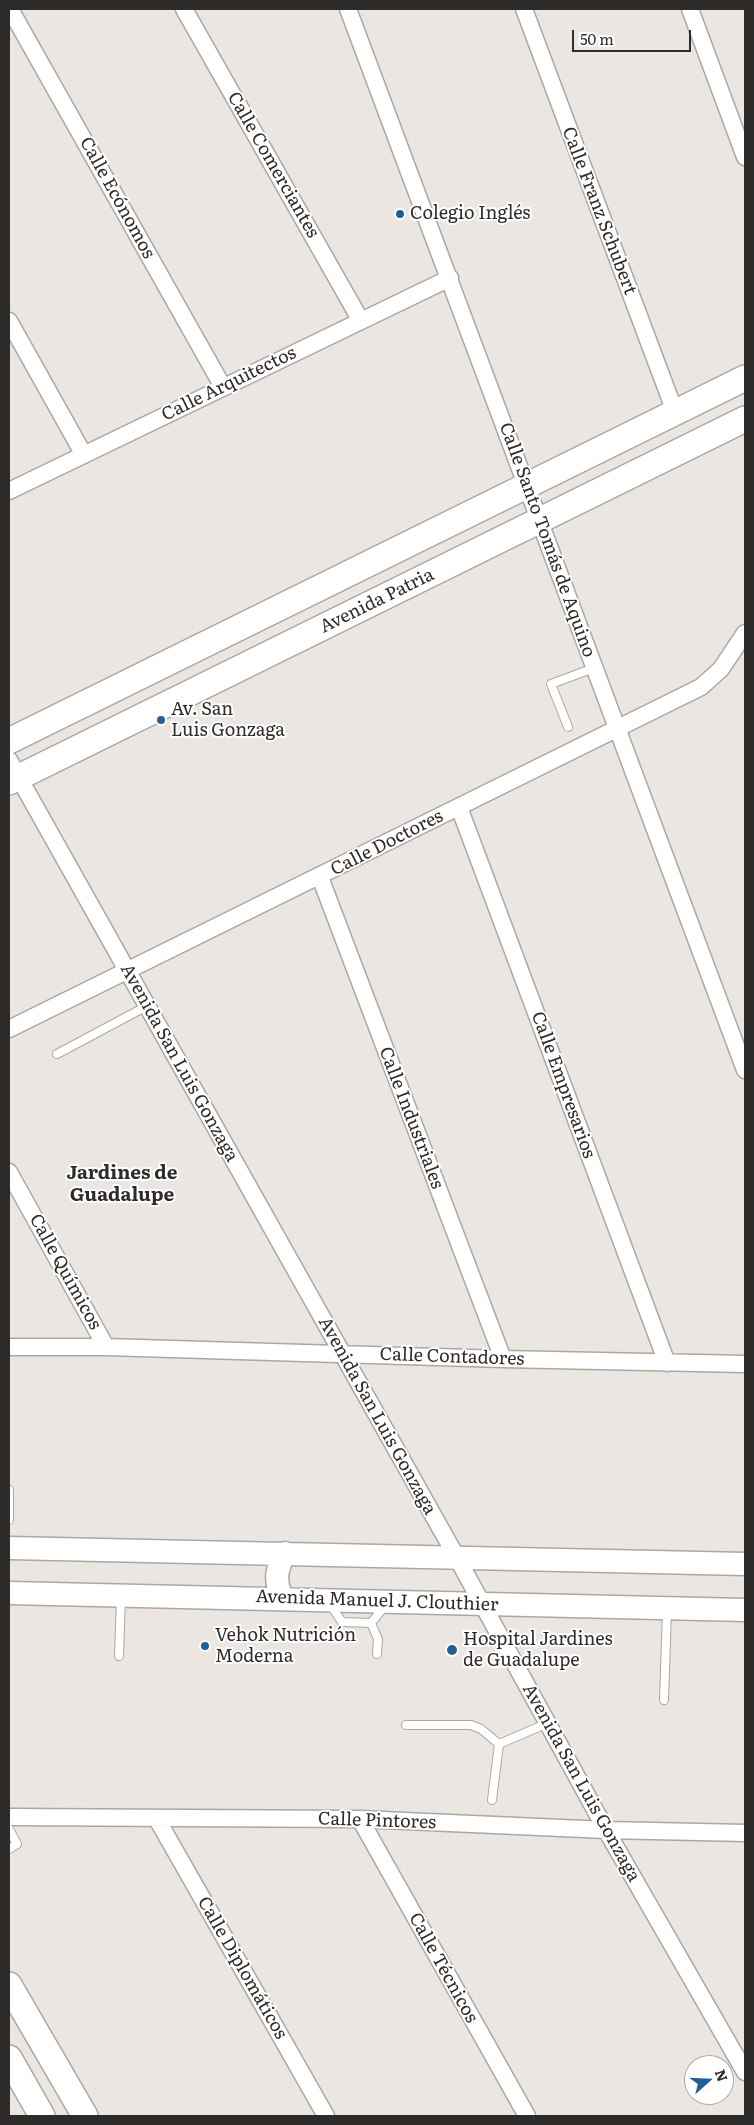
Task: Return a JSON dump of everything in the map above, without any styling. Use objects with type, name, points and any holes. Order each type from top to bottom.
[{"type":"main road","points":[[9,741],[745,378]]},
{"type":"main road","name":"Avenida Patria","points":[[12,773],[540,521],[745,419]]},
{"type":"main road","points":[[9,1548],[456,1556],[745,1564]]},
{"type":"main road","points":[[283,1599],[276,1579],[278,1567],[285,1553]]},
{"type":"main road","name":"Avenida Manuel J. Clouthier","points":[[9,1593],[745,1610]]},
{"type":"main road","points":[[9,1985],[85,2116]]},
{"type":"main road","points":[[9,2058],[42,2116]]},
{"type":"street","name":"Calle Ecónomos","points":[[10,9],[223,387]]},
{"type":"street","name":"Calle Comerciantes","points":[[184,9],[361,320]]},
{"type":"street","name":"Calle Santo Tomás de Aquino","points":[[348,9],[745,1070]]},
{"type":"street","name":"Calle Franz Schubert","points":[[524,9],[675,412]]},
{"type":"street","points":[[690,9],[745,156]]},
{"type":"street","name":"Calle Arquitectos","points":[[9,491],[450,278]]},
{"type":"street","points":[[9,321],[84,455]]},
{"type":"street","name":"Calle Doctores","points":[[9,1029],[320,877],[701,687],[721,669],[745,633]]},
{"type":"street","name":"Avenida San Luis Gonzaga","points":[[12,773],[127,971],[483,1604],[606,1830],[745,2072]]},
{"type":"street","name":"Calle Empresarios","points":[[459,807],[667,1363]]},
{"type":"street","name":"Calle Industriales","points":[[320,877],[503,1359]]},
{"type":"street","name":"Calle Químicos","points":[[9,1172],[106,1347]]},
{"type":"street","name":"Calle Contadores","points":[[9,1347],[106,1347],[745,1364]]},
{"type":"street","name":"Calle Pintores","points":[[9,1817],[157,1820],[360,1819],[606,1830],[745,1833]]},
{"type":"street","name":"Calle Técnicos","points":[[360,1819],[527,2116]]},
{"type":"street","name":"Calle Diplomáticos","points":[[157,1820],[326,2116]]},
{"type":"lane","points":[[568,726],[551,684],[594,668]]},
{"type":"lane","points":[[57,1054],[146,1006]]},
{"type":"lane","points":[[9,1490],[9,1520]]},
{"type":"lane","points":[[120,1656],[121,1596]]},
{"type":"lane","points":[[328,1600],[342,1622],[371,1623]]},
{"type":"lane","points":[[371,1623],[387,1602]]},
{"type":"lane","points":[[664,1700],[667,1608]]},
{"type":"lane","points":[[371,1623],[378,1639],[377,1654]]},
{"type":"lane","points":[[500,1744],[548,1723]]},
{"type":"lane","points":[[406,1725],[471,1725],[482,1729],[500,1744]]},
{"type":"lane","points":[[492,1800],[500,1744]]},
{"type":"lane","points":[[9,1829],[17,1844],[9,1849]]},
{"type":"place","name":"Colegio Inglés","points":[[400,214]]},
{"type":"place","name":"Av. San Luis Gonzaga","points":[[161,720]]},
{"type":"place","name":"Vehok Nutrición Moderna","points":[[205,1646]]},
{"type":"place","name":"Hospital Jardines de Guadalupe","points":[[452,1650]]},
{"type":"district","name":"Jardines de Guadalupe","points":[[122,1184]]}]
